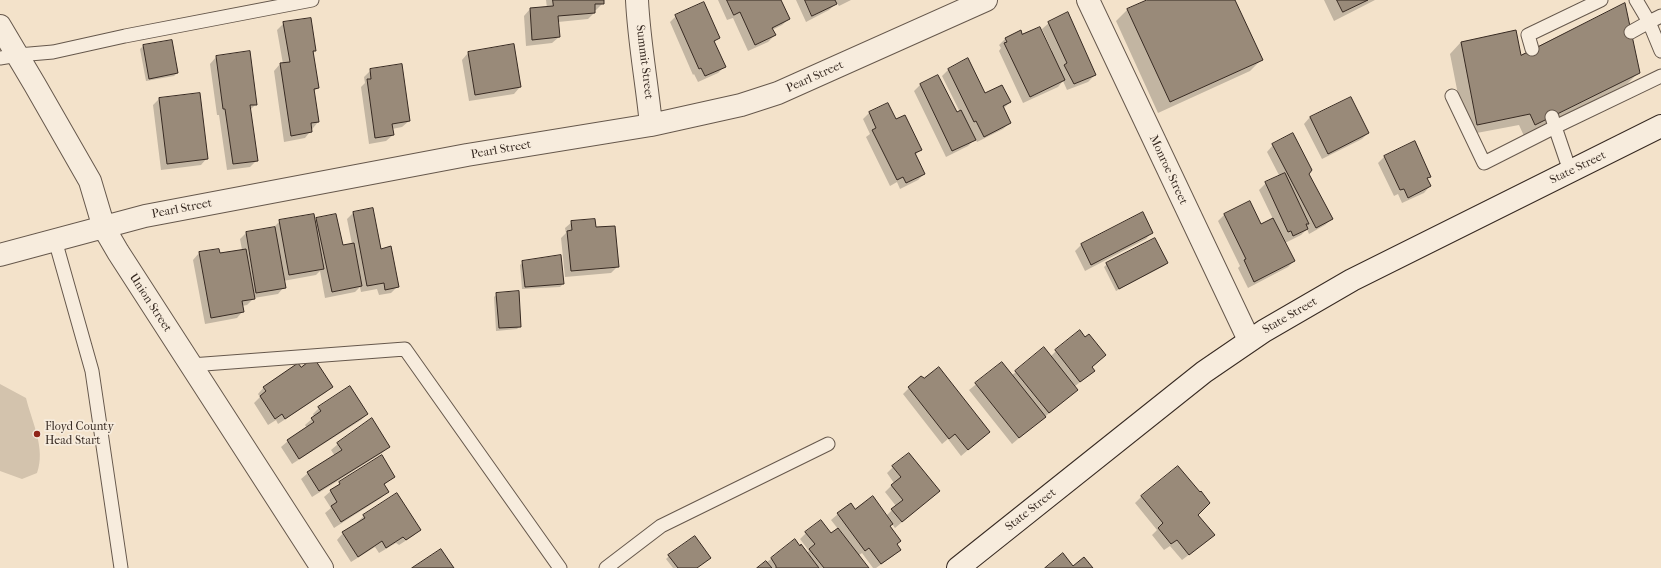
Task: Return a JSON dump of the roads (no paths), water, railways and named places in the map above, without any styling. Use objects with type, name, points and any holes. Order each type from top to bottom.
[{"type":"street","name":"Summit Street","points":[[637,0],[642,60],[646,72],[651,125]]},
{"type":"street","name":"Pearl Street","points":[[0,255],[145,216],[339,179],[651,125],[741,105],[778,93],[945,20],[986,0]]},
{"type":"street","name":"Monroe Street","points":[[1088,0],[1249,340]]},
{"type":"street","name":"Union Street","points":[[0,26],[9,56],[90,181],[104,228],[118,252],[322,568]]},
{"type":"street","name":"State Street","points":[[958,568],[1204,372],[1249,340],[1352,280],[1661,126]]},
{"type":"lane","points":[[9,56],[53,52],[312,0]]},
{"type":"lane","points":[[1532,49],[1528,35],[1601,0]]},
{"type":"lane","points":[[1636,0],[1649,22],[1661,51]]},
{"type":"lane","points":[[1631,32],[1661,16]]},
{"type":"lane","points":[[1452,96],[1484,163],[1553,122],[1661,76]]},
{"type":"lane","points":[[1553,122],[1570,171]]},
{"type":"lane","points":[[55,240],[92,371],[121,568]]},
{"type":"lane","points":[[191,366],[405,349],[560,568]]},
{"type":"lane","points":[[606,568],[661,526],[828,444]]},
{"type":"place","name":"Floyd County Head Start","points":[[37,434]]}]
